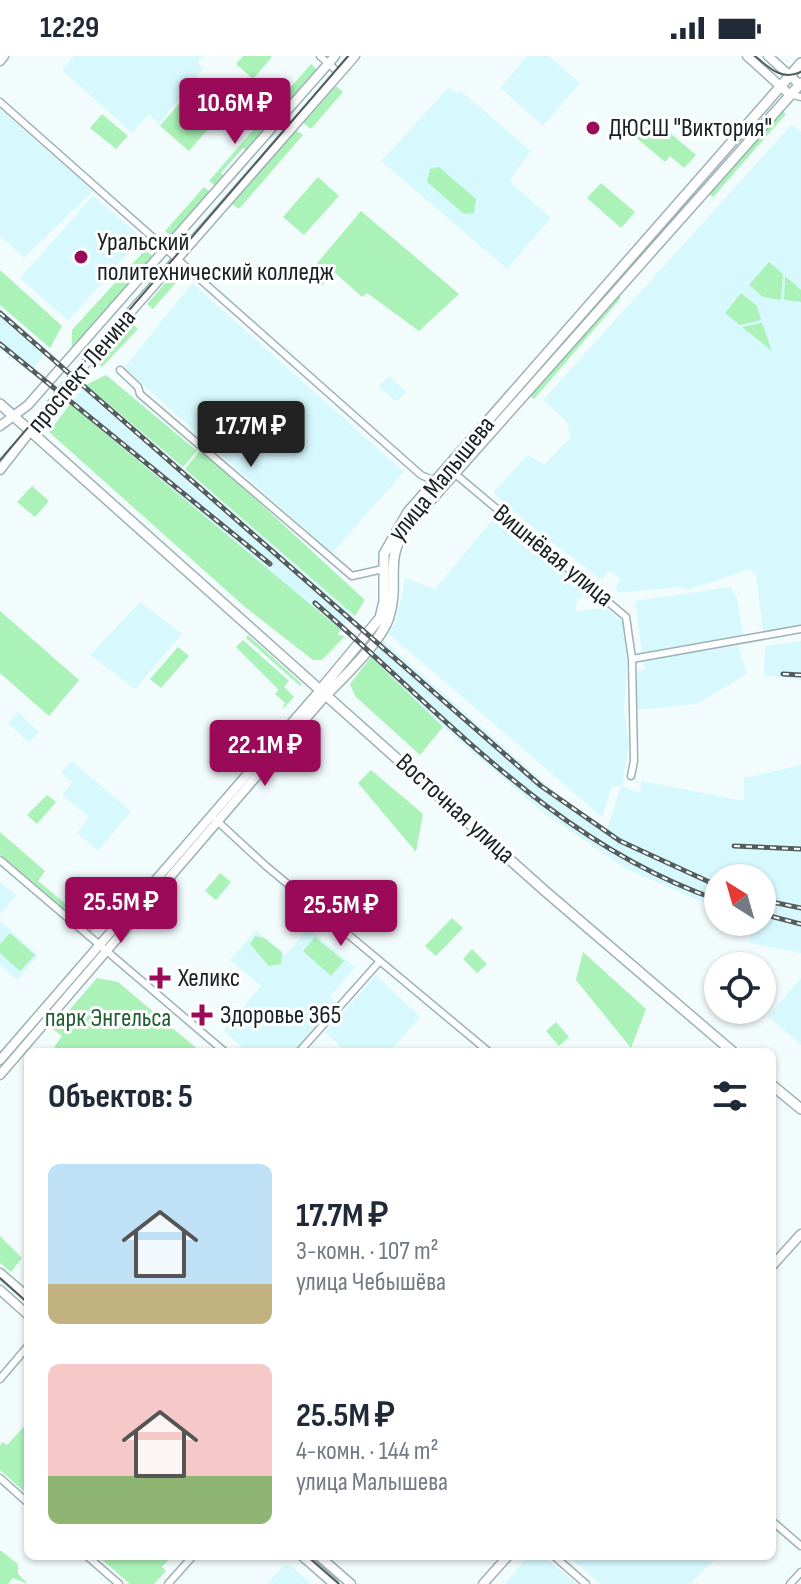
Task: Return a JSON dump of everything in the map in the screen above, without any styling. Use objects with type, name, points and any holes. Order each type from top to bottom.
[{"type":"main road","points":[[0,61],[4,56]]},
{"type":"main road","name":"проспект Ленина","points":[[0,470],[177,259],[355,56]]},
{"type":"main road","points":[[747,56],[789,94]]},
{"type":"main road","points":[[768,56],[800,86]]},
{"type":"main road","name":"проспект Ленина","points":[[0,426],[28,405],[332,60]]},
{"type":"main road","name":"улица Малышева","points":[[0,1075],[102,947],[387,623],[393,602],[391,560],[395,546],[446,481],[450,470],[801,63]]},
{"type":"main road","name":"улица Малышева","points":[[0,1060],[216,820],[324,691],[380,618],[384,601],[383,569],[392,536],[433,483],[450,470],[789,94],[800,86]]},
{"type":"main road","name":"Восточная улица","points":[[0,404],[545,891],[728,1048]]},
{"type":"main road","points":[[776,1088],[801,1109]]},
{"type":"main road","points":[[776,1262],[801,1234]]},
{"type":"main road","points":[[0,1273],[24,1294]]},
{"type":"main road","points":[[0,1290],[24,1311]]},
{"type":"main road","points":[[307,1560],[334,1584]]},
{"type":"main road","points":[[324,1560],[351,1584]]},
{"type":"main road","points":[[483,1584],[504,1560]]},
{"type":"street","points":[[320,56],[332,60],[339,73]]},
{"type":"street","points":[[789,94],[801,97]]},
{"type":"street","points":[[0,102],[433,483],[446,481]]},
{"type":"street","points":[[120,370],[138,387],[140,394],[352,576],[383,569]]},
{"type":"street","name":"Вишнёвая улица","points":[[450,470],[622,612],[629,625],[632,659],[631,776]]},
{"type":"street","points":[[632,659],[801,629]]},
{"type":"street","points":[[216,820],[484,1048]]},
{"type":"street","points":[[0,860],[220,1048]]},
{"type":"street","points":[[303,1048],[380,961]]},
{"type":"street","points":[[0,1379],[24,1351]]},
{"type":"street","points":[[0,1478],[24,1499]]},
{"type":"street","points":[[776,1524],[801,1546]]},
{"type":"street","points":[[92,1560],[119,1584]]},
{"type":"street","points":[[168,1584],[189,1560]]},
{"type":"street","points":[[559,1560],[586,1584]]},
{"type":"street","points":[[790,1584],[801,1572]]},
{"type":"shaded area","points":[[74,56],[204,56],[198,62],[203,69],[159,124],[149,114],[132,133],[62,70]]},
{"type":"shaded area","points":[[527,56],[549,56],[580,83],[543,126],[500,88]]},
{"type":"shaded area","points":[[449,87],[457,94],[461,91],[531,151],[509,181],[551,218],[507,269],[381,161]]},
{"type":"shaded area","points":[[0,109],[93,191],[24,258],[0,236]]},
{"type":"shaded area","points":[[792,124],[801,132],[801,626],[763,631],[756,575],[749,569],[688,590],[679,587],[619,593],[615,590],[621,579],[609,571],[602,580],[493,493],[527,455],[545,464],[570,438],[567,422],[543,400]]},
{"type":"shaded area","name":"Уральский политехнический колледж","points":[[93,196],[142,238],[68,321],[20,278]]},
{"type":"shaded area","points":[[192,283],[404,472],[332,553],[124,368]]},
{"type":"shaded area","points":[[0,308],[48,351],[29,373],[0,349]]},
{"type":"shaded area","points":[[389,376],[406,392],[396,402],[379,386]]},
{"type":"shaded area","points":[[86,385],[353,615],[340,629],[70,404]]},
{"type":"shaded area","points":[[493,519],[498,519],[588,590],[576,603],[576,611],[606,608],[624,623],[627,660],[624,710],[629,743],[622,786],[640,793],[642,781],[744,801],[744,778],[801,765],[801,953],[749,943],[751,936],[776,936],[776,864],[704,864],[704,903],[627,869],[545,814],[443,727],[371,657],[384,641],[565,801],[607,829],[621,786],[612,786],[602,817],[389,634],[397,618],[405,578],[435,589]]},
{"type":"shaded area","points":[[730,587],[737,598],[744,637],[642,654],[635,601]]},
{"type":"shaded area","points":[[140,602],[182,634],[135,689],[90,655]]},
{"type":"shaded area","points":[[801,641],[801,680],[764,675],[765,646]]},
{"type":"shaded area","points":[[738,646],[747,674],[697,704],[636,710],[636,671],[645,670],[643,660]]},
{"type":"shaded area","points":[[18,712],[39,732],[29,743],[8,723]]},
{"type":"shaded area","points":[[72,761],[131,811],[98,851],[77,833],[89,817],[62,795],[72,782],[61,773]]},
{"type":"shaded area","points":[[0,882],[17,895],[0,915]]},
{"type":"shaded area","points":[[0,921],[38,955],[17,980],[0,965]]},
{"type":"shaded area","points":[[308,928],[355,967],[330,997],[337,1004],[298,1048],[243,1048],[224,1031],[261,986],[230,960],[256,930],[286,955]]},
{"type":"shaded area","points":[[376,975],[420,1017],[393,1048],[342,1048],[325,1033]]},
{"type":"shaded area","points":[[801,978],[801,1045],[776,1023],[776,1007]]},
{"type":"shaded area","points":[[525,1560],[548,1560],[577,1584],[505,1584]]},
{"type":"shaded area","points":[[573,1560],[715,1560],[690,1584],[600,1584]]},
{"type":"shaded area","points":[[284,1565],[290,1565],[311,1584],[267,1584]]},
{"type":"green space","points":[[243,56],[272,57],[253,79],[236,64]]},
{"type":"green space","points":[[311,64],[318,71],[286,108],[279,101]]},
{"type":"green space","points":[[336,86],[343,92],[311,129],[303,123]]},
{"type":"green space","points":[[192,88],[222,113],[189,151],[160,126]]},
{"type":"green space","points":[[273,107],[281,114],[248,151],[243,148],[221,173],[225,177],[217,187],[209,181]]},
{"type":"green space","points":[[780,109],[786,114],[713,197],[707,192]]},
{"type":"green space","points":[[102,114],[128,136],[116,149],[90,128]]},
{"type":"green space","points":[[650,116],[696,155],[684,168],[670,156],[665,162],[633,135]]},
{"type":"green space","points":[[296,130],[303,135],[239,209],[232,204]]},
{"type":"green space","points":[[439,167],[476,199],[474,213],[464,214],[427,182],[430,169]]},
{"type":"green space","points":[[318,177],[339,196],[304,235],[283,217]]},
{"type":"green space","points":[[601,183],[635,212],[621,228],[587,198]]},
{"type":"green space","points":[[204,187],[211,193],[173,237],[165,231]]},
{"type":"green space","points":[[361,211],[459,294],[419,331],[367,293],[362,297],[334,272],[322,286],[308,274]]},
{"type":"green space","points":[[145,250],[155,258],[72,347],[72,330]]},
{"type":"green space","points":[[769,262],[783,274],[781,300],[763,297],[749,285]]},
{"type":"green space","points":[[0,270],[62,326],[50,348],[0,305]]},
{"type":"green space","points":[[174,273],[180,278],[153,309],[147,304]]},
{"type":"green space","points":[[785,276],[801,290],[801,302],[784,300]]},
{"type":"green space","points":[[741,293],[757,306],[761,320],[740,325],[725,313]]},
{"type":"green space","points":[[617,294],[621,298],[534,399],[529,395]]},
{"type":"green space","points":[[130,322],[138,329],[102,367],[96,361]]},
{"type":"green space","points":[[762,323],[772,351],[742,327]]},
{"type":"green space","points":[[106,375],[197,451],[183,467],[86,385]]},
{"type":"green space","points":[[70,404],[340,629],[338,635],[345,636],[322,660],[313,660],[245,607],[49,432]]},
{"type":"green space","points":[[201,449],[365,600],[355,616],[185,469]]},
{"type":"green space","points":[[32,486],[49,501],[35,517],[17,502]]},
{"type":"green space","points":[[0,611],[79,680],[49,716],[0,673]]},
{"type":"green space","points":[[248,635],[302,684],[300,686],[246,638]]},
{"type":"green space","points":[[243,640],[289,681],[284,687],[294,697],[282,710],[285,703],[275,694],[279,690],[236,647]]},
{"type":"green space","points":[[178,647],[189,656],[161,688],[150,679]]},
{"type":"green space","points":[[371,657],[443,727],[420,755],[355,696],[350,684]]},
{"type":"green space","points":[[371,770],[423,814],[416,852],[358,783]]},
{"type":"green space","points":[[47,795],[56,802],[37,824],[27,815]]},
{"type":"green space","points":[[0,832],[45,871],[38,881],[95,928],[91,932],[0,854]]},
{"type":"green space","points":[[220,873],[231,882],[216,900],[205,891]]},
{"type":"green space","points":[[452,918],[463,928],[436,956],[425,946]]},
{"type":"green space","points":[[10,933],[35,955],[20,971],[0,953],[0,944]]},
{"type":"green space","points":[[255,936],[264,938],[282,952],[281,964],[269,966],[250,944]]},
{"type":"green space","points":[[315,937],[344,961],[331,976],[303,951]]},
{"type":"green space","points":[[472,949],[487,964],[477,973],[463,959]]},
{"type":"green space","points":[[583,952],[646,1009],[631,1048],[576,980]]},
{"type":"green space","name":"парк Энгельса","points":[[97,978],[118,982],[196,1048],[55,1048],[62,1036],[53,1029]]},
{"type":"green space","points":[[556,1022],[569,1037],[559,1046],[546,1031]]},
{"type":"green space","points":[[0,1236],[22,1258],[11,1272],[0,1263]]},
{"type":"green space","points":[[24,1426],[24,1491],[0,1470],[0,1445],[3,1442],[7,1445]]},
{"type":"green space","points":[[0,1550],[18,1564],[18,1574],[28,1584],[13,1578],[8,1584],[0,1584]]},
{"type":"green space","points":[[103,1560],[168,1560],[162,1567],[166,1571],[154,1584],[130,1584]]},
{"type":"tram line","points":[[0,460],[348,56]]},
{"type":"tram line","points":[[755,56],[782,74],[801,72]]},
{"type":"tram line","points":[[0,1278],[24,1299]]},
{"type":"tram line","points":[[312,1560],[339,1584]]},
{"type":"railway","points":[[0,313],[541,786],[620,841],[704,880]]},
{"type":"railway","points":[[0,344],[270,564]]},
{"type":"railway","points":[[315,603],[455,731],[552,810],[604,845],[659,876],[704,894]]},
{"type":"railway","points":[[783,674],[801,675]]},
{"type":"railway","points":[[734,846],[801,849]]},
{"type":"railway","points":[[776,903],[801,908]]},
{"type":"railway","points":[[776,918],[801,924]]},
{"type":"place","name":"ДЮСШ \"Виктория\"","points":[[593,128]]},
{"type":"place","name":"Уральский политехнический колледж","points":[[81,257]]},
{"type":"place","name":"Хеликс","points":[[160,978]]},
{"type":"place","name":"Здоровье 365","points":[[202,1015]]}]
